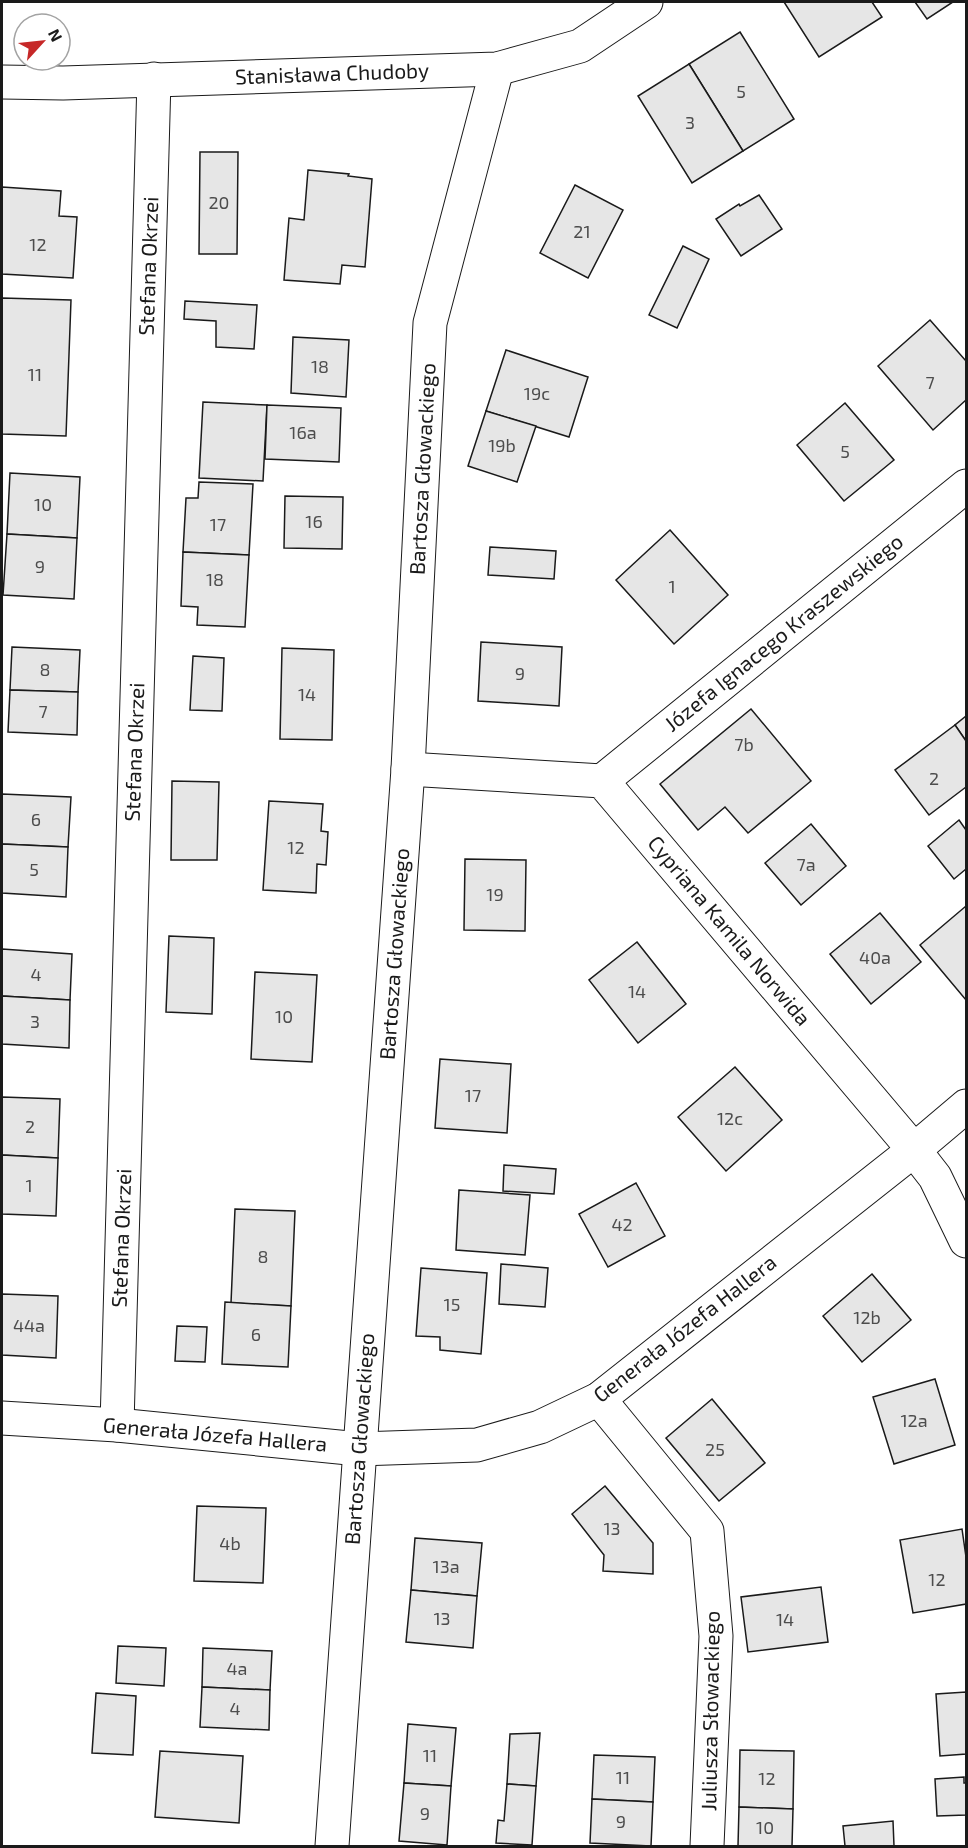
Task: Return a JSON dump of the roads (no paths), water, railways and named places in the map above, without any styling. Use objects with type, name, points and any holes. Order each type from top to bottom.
[{"type":"street","name":"Stanisława Chudoby","points":[[2,82],[63,83],[497,69],[580,46],[646,2]]},
{"type":"street","name":"Bartosza Głowackiego","points":[[332,1846],[408,769],[430,323],[497,69]]},
{"type":"street","name":"Stefana Okrzei","points":[[117,1425],[154,79]]},
{"type":"street","name":"Józefa Ignacego Kraszewskiego","points":[[602,781],[966,486]]},
{"type":"street","points":[[408,769],[602,781]]},
{"type":"street","name":"Cypriana Kamila Norwida","points":[[602,781],[914,1150],[935,1177],[966,1241]]},
{"type":"street","name":"Generała Józefa Hallera","points":[[2,1418],[117,1425],[359,1449],[477,1445],[540,1427],[599,1398],[914,1150],[966,1106]]},
{"type":"street","name":"Juliusza Słowackiego","points":[[599,1398],[707,1531],[716,1636],[707,1846]]}]
